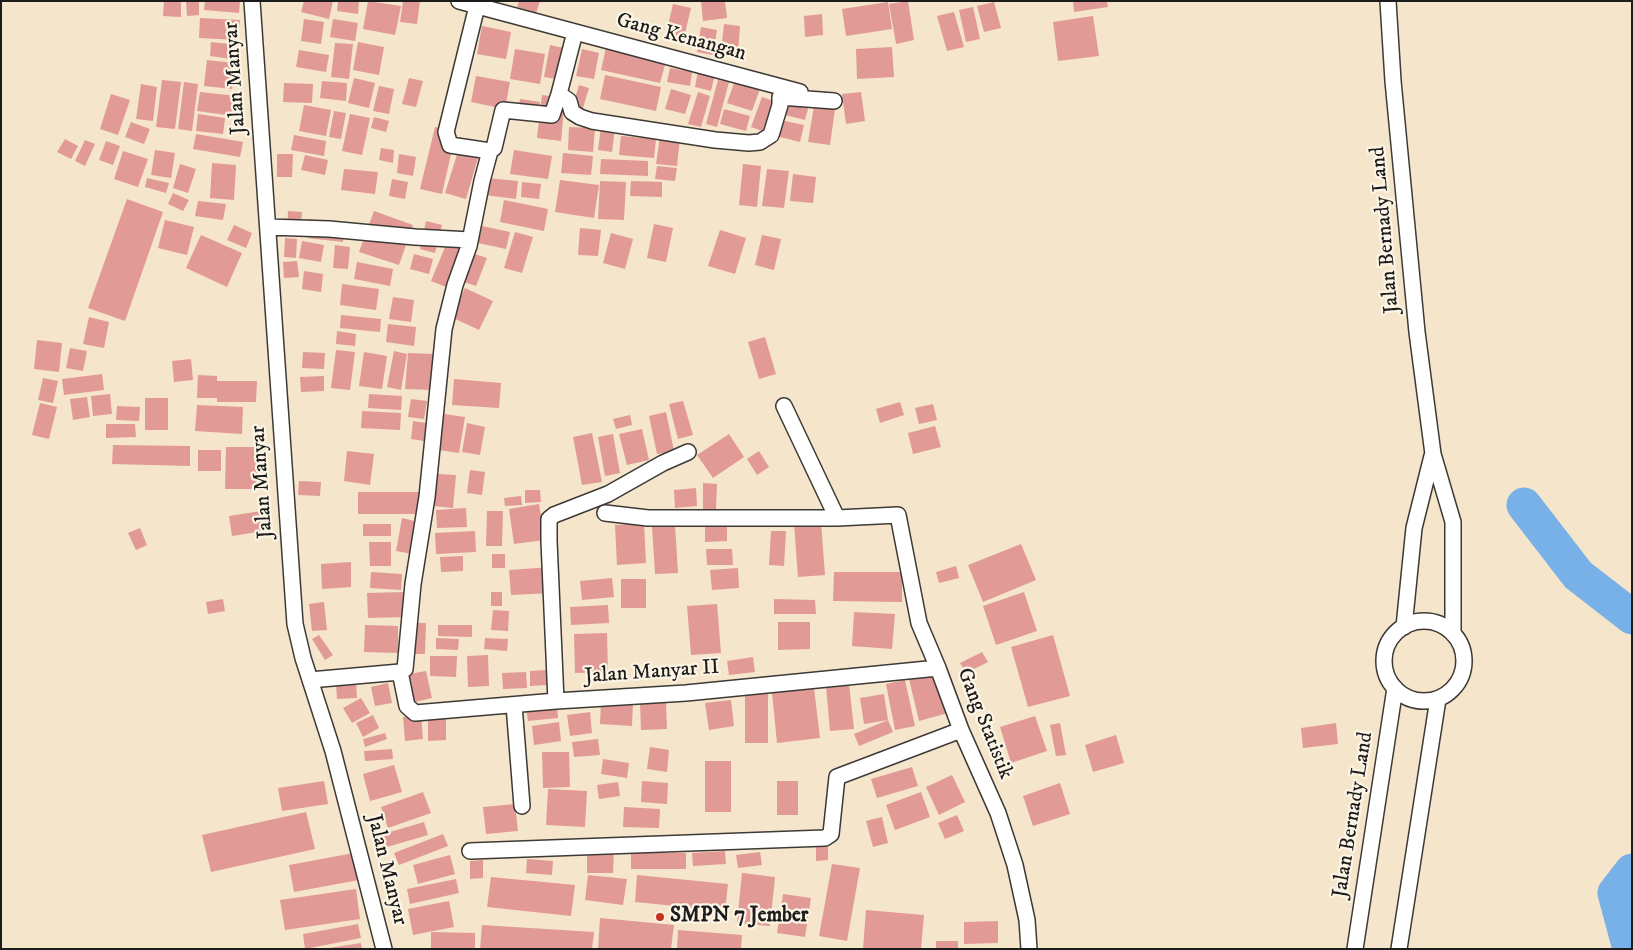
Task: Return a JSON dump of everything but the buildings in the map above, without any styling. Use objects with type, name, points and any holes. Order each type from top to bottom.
[{"type":"street","name":"Jalan Manyar","points":[[252,1],[295,624],[303,658],[333,752],[384,949]]},
{"type":"street","name":"Gang Kenangan","points":[[459,1],[484,5],[575,32],[834,101],[780,98],[780,105],[771,135],[760,142],[749,143],[715,140],[592,121],[572,112],[569,101],[559,94]]},
{"type":"street","name":"Jalan Bernady Land","points":[[1388,1],[1393,81],[1416,332],[1432,454],[1453,522],[1453,634]]},
{"type":"street","points":[[484,5],[446,132],[450,145],[490,151]]},
{"type":"street","points":[[310,680],[400,672],[404,669],[413,584],[429,478],[444,329],[455,285],[470,240],[490,151],[494,148],[503,110],[552,115],[575,32]]},
{"type":"street","points":[[268,227],[329,229],[470,240]]},
{"type":"street","points":[[605,513],[648,518],[837,518],[784,406]]},
{"type":"street","points":[[556,701],[548,541],[549,519],[554,515],[608,494],[663,463],[688,452]]},
{"type":"street","name":"Jalan Bernady Land","points":[[1404,627],[1414,528],[1432,454]]},
{"type":"street","name":"Gang Statistik","points":[[837,518],[898,515],[919,623],[961,730],[998,813],[1015,865],[1027,920],[1028,949]]},
{"type":"street","points":[[1418,622],[1434,623],[1445,627],[1460,643],[1464,665],[1461,676],[1455,686],[1438,699],[1423,700],[1411,698],[1394,688],[1386,674],[1384,662],[1386,650],[1390,640],[1404,627],[1418,622]]},
{"type":"street","name":"Jalan Manyar II","points":[[400,672],[407,706],[415,713],[556,701],[686,693],[938,668]]},
{"type":"street","name":"Jalan Bernady Land","points":[[1355,949],[1394,688]]},
{"type":"street","points":[[1399,949],[1438,699]]},
{"type":"street","points":[[514,705],[522,806]]},
{"type":"street","points":[[470,851],[825,838],[831,834],[837,777],[961,730]]},
{"type":"waterway","points":[[1524,505],[1578,575],[1632,617]]},
{"type":"waterway","points":[[1630,949],[1615,893],[1632,871]]},
{"type":"place","name":"SMPN 7 Jember","points":[[660,917]]}]
